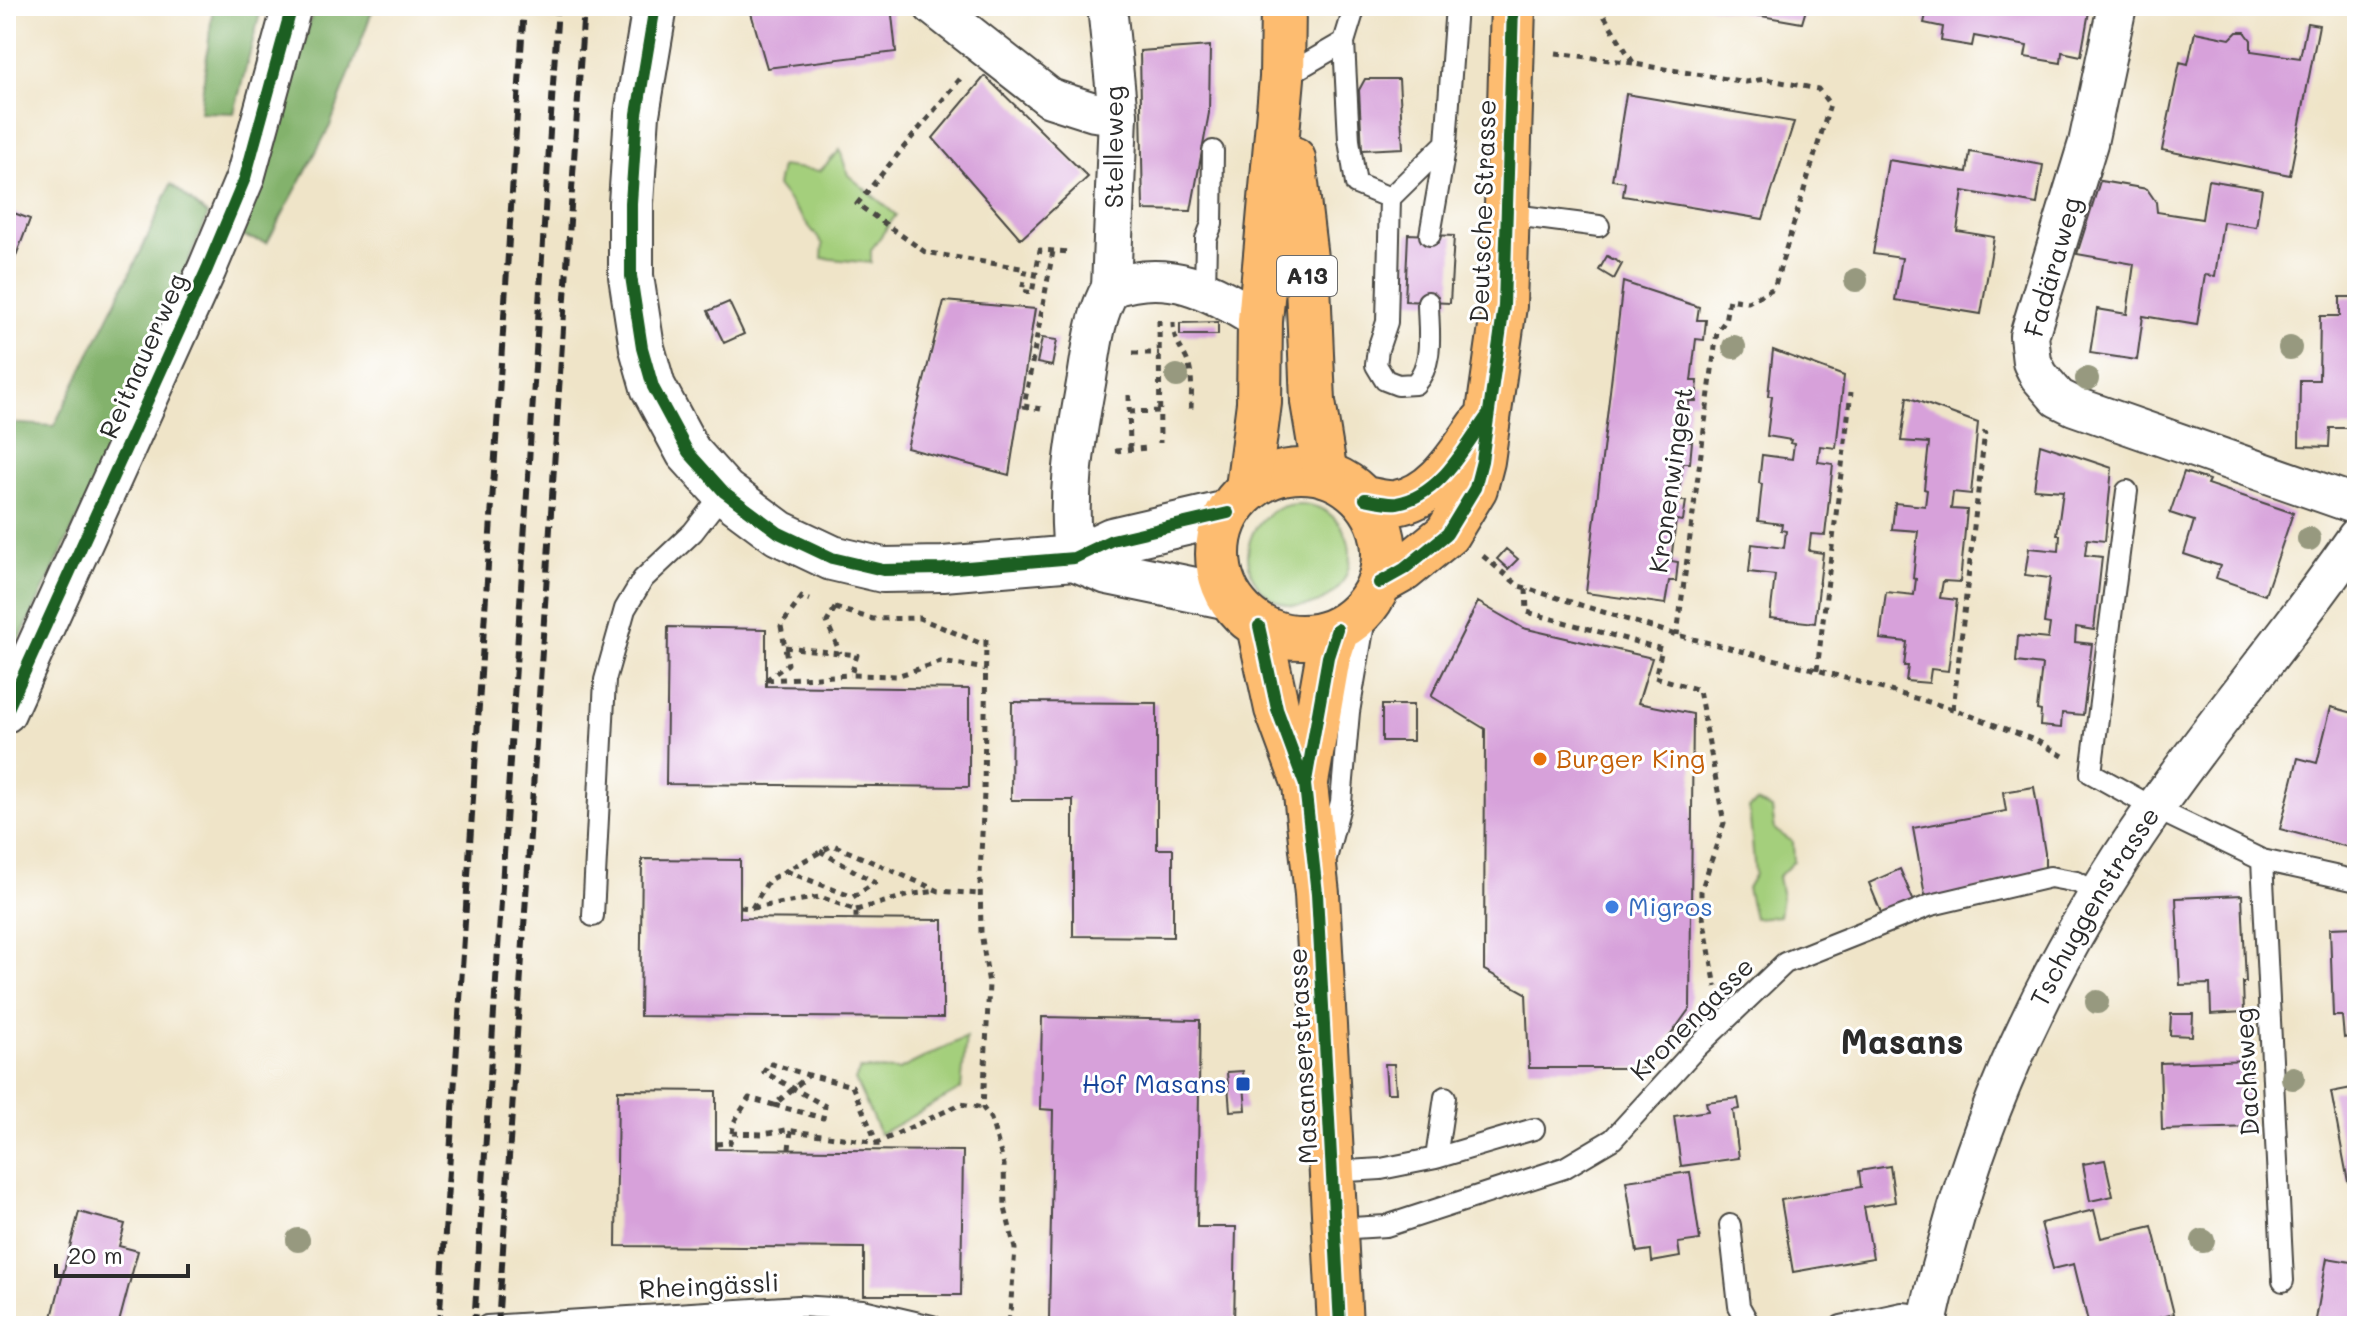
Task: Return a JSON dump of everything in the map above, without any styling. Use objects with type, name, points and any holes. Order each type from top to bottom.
[{"type":"main road","name":"A13","points":[[1238,501],[1259,403],[1260,321],[1282,78],[1283,6]]},
{"type":"main road","name":"Deutsche Strasse","points":[[1361,606],[1447,534],[1459,518],[1479,475],[1486,445],[1487,416],[1497,369],[1504,306],[1513,6]]},
{"type":"main road","name":"A13","points":[[1282,78],[1308,283],[1313,402],[1325,474]]},
{"type":"main road","name":"Deutsche Strasse","points":[[1365,499],[1393,503],[1424,492],[1444,476],[1487,416]]},
{"type":"main road","points":[[1298,470],[1325,474],[1346,484],[1365,499],[1377,518],[1383,539],[1384,561],[1361,606],[1318,636],[1298,637],[1277,634],[1244,611],[1220,577],[1217,555],[1219,533],[1238,501],[1272,476],[1298,470]]},
{"type":"main road","name":"Masanserstrasse","points":[[1305,785],[1322,684],[1361,606]]},
{"type":"main road","name":"Masanserstrasse","points":[[1244,611],[1305,785],[1317,894],[1340,1326]]},
{"type":"street","name":"Reitnauerweg","points":[[6,713],[245,178],[292,6]]},
{"type":"street","points":[[655,6],[637,114],[631,203],[631,276],[642,348],[653,387],[688,452],[724,492],[779,533],[832,558],[883,570],[943,569],[1074,558],[1112,540],[1238,501]]},
{"type":"street","points":[[933,6],[1050,98],[1094,112],[1118,115]]},
{"type":"street","name":"Stelleweg","points":[[1074,558],[1069,503],[1073,454],[1097,320],[1111,288],[1118,115],[1107,6]]},
{"type":"street","name":"Fadäraweg","points":[[2117,6],[2088,143],[2070,210],[2031,323],[2030,349],[2039,376],[2046,388],[2074,406],[2357,505]]},
{"type":"street","points":[[1111,288],[1130,281],[1179,284],[1260,321]]},
{"type":"street","name":"Tschuggenstrasse","points":[[1928,1321],[1967,1170],[2023,1032],[2099,895],[2154,808],[2357,537]]},
{"type":"street","points":[[1074,558],[1108,572],[1244,611]]},
{"type":"lane","points":[[1355,6],[1344,42],[1349,140],[1356,184],[1390,198]]},
{"type":"lane","points":[[1430,235],[1446,143],[1456,6]]},
{"type":"lane","points":[[1282,78],[1344,42]]},
{"type":"lane","points":[[1428,302],[1429,360],[1425,373],[1415,384],[1398,385],[1385,380],[1376,365],[1387,322],[1390,198],[1446,143]]},
{"type":"lane","points":[[1179,284],[1212,224],[1213,151]]},
{"type":"lane","points":[[1507,214],[1599,226]]},
{"type":"lane","points":[[2127,491],[2091,773],[2154,808],[2262,860],[2357,881]]},
{"type":"lane","points":[[593,916],[605,680],[625,609],[643,579],[693,532],[724,492]]},
{"type":"lane","points":[[1317,894],[1341,802],[1361,606]]},
{"type":"lane","name":"Dachsweg","points":[[2262,860],[2283,1281]]},
{"type":"lane","name":"Kronengasse","points":[[1335,1229],[1386,1226],[1431,1214],[1564,1168],[1613,1139],[1722,1024],[1785,963],[1931,905],[2050,877],[2077,882],[2099,895]]},
{"type":"lane","points":[[1436,1158],[1445,1097]]},
{"type":"lane","points":[[1331,1172],[1381,1169],[1436,1158],[1534,1129]]},
{"type":"lane","points":[[1730,1225],[1739,1306],[1750,1326]]},
{"type":"lane","name":"Rheingässli","points":[[487,1326],[799,1306],[863,1310],[932,1326]]},
{"type":"lane","points":[[1841,1326],[1902,1313],[1928,1321]]},
{"type":"path","points":[[1598,6],[1634,64]]},
{"type":"path","points":[[1563,55],[1634,64]]},
{"type":"path","points":[[953,67],[962,77],[857,204],[925,252],[1026,269],[1022,291],[1032,293],[1040,250],[1082,253]]},
{"type":"path","points":[[1024,406],[1053,251]]},
{"type":"path","points":[[1160,443],[1159,353],[1179,284]]},
{"type":"path","points":[[1179,284],[1173,337],[1190,371],[1191,411]]},
{"type":"path","points":[[1128,353],[1159,353]]},
{"type":"path","points":[[1817,670],[1851,392]]},
{"type":"path","points":[[1129,412],[1160,411]]},
{"type":"path","points":[[1953,709],[1985,431]]},
{"type":"path","points":[[1102,452],[1147,448]]},
{"type":"path","points":[[1471,546],[1519,586],[1677,635],[1817,670],[1953,709],[2037,741],[2091,773]]},
{"type":"path","points":[[1526,588],[1527,612],[1662,649],[1655,677],[1699,690],[1724,823],[1701,891],[1722,1024]]},
{"type":"path","points":[[813,601],[802,597],[781,626],[788,664],[766,680],[896,676],[941,662],[987,669]]},
{"type":"path","points":[[824,604],[873,619],[919,618],[986,643],[980,894],[981,932],[989,984],[983,1108],[991,1119],[1004,1165],[1005,1208],[1015,1249],[1009,1326]]},
{"type":"path","points":[[835,608],[827,622],[840,653]]},
{"type":"path","points":[[785,647],[857,655],[851,675]]},
{"type":"path","points":[[752,908],[769,880],[833,845],[939,891]]},
{"type":"path","points":[[785,871],[853,897],[875,883],[820,851]]},
{"type":"path","points":[[740,907],[752,908],[820,897],[856,910],[913,894],[939,891],[980,894]]},
{"type":"path","points":[[856,910],[856,919]]},
{"type":"path","points":[[716,1144],[730,1143],[734,1122],[749,1098],[823,1118],[825,1106],[764,1072],[769,1063],[852,1086],[877,1147]]},
{"type":"path","points":[[774,1105],[809,1075]]},
{"type":"path","points":[[732,1133],[763,1134],[791,1130],[877,1147],[961,1104],[983,1108]]},
{"type":"path","points":[[789,1149],[791,1130]]},
{"type":"green space","points":[[213,6],[262,6],[234,113],[200,112]]},
{"type":"green space","points":[[314,6],[374,6],[330,126],[267,243],[241,236]]},
{"type":"green space","points":[[840,150],[848,175],[896,215],[871,250],[871,263],[822,258],[823,244],[777,186],[781,166],[820,171]]},
{"type":"green space","points":[[171,184],[208,215],[96,480],[6,668],[6,423],[54,426]]},
{"type":"green space","points":[[1299,504],[1318,508],[1335,519],[1346,536],[1350,555],[1346,574],[1335,591],[1318,602],[1299,606],[1280,602],[1263,591],[1252,574],[1248,555],[1252,536],[1263,519],[1280,508]]},
{"type":"green space","points":[[1757,802],[1772,809],[1775,830],[1793,842],[1794,861],[1778,877],[1782,897],[1779,916],[1754,918],[1747,888],[1755,874],[1749,808]]},
{"type":"green space","points":[[966,1037],[961,1089],[880,1134],[855,1080],[860,1069],[899,1070]]},
{"type":"building","points":[[749,6],[891,6],[896,52],[767,68]]},
{"type":"building","points":[[1703,6],[1807,6],[1802,23]]},
{"type":"building","points":[[1928,6],[2090,6],[2081,56],[2062,52],[2061,63],[2025,57],[2027,46],[1974,36],[1972,46],[1941,41],[1943,27],[1924,23]]},
{"type":"building","points":[[2307,23],[2319,25],[2290,175],[2162,150],[2180,62],[2188,64],[2195,32],[2230,39],[2237,32],[2245,32],[2251,40],[2251,51],[2300,58]]},
{"type":"building","points":[[1210,46],[1209,113],[1191,211],[1143,210],[1140,51]]},
{"type":"building","points":[[985,76],[1088,177],[1021,239],[933,138]]},
{"type":"building","points":[[1365,79],[1399,79],[1403,148],[1362,150],[1359,90]]},
{"type":"building","points":[[1626,94],[1794,122],[1763,219],[1623,196],[1625,182],[1612,180]]},
{"type":"building","points":[[1970,152],[2043,165],[2037,204],[1963,191],[1957,231],[1994,237],[1981,314],[1895,300],[1902,258],[1873,254],[1888,160],[1967,172]]},
{"type":"building","points":[[2208,180],[2262,189],[2256,227],[2223,222],[2215,276],[2205,275],[2197,325],[2143,316],[2137,360],[2090,353],[2097,309],[2127,314],[2134,264],[2077,254],[2100,181],[2147,189],[2156,202],[2157,212],[2202,219]]},
{"type":"building","points":[[6,210],[30,219],[6,282]]},
{"type":"building","points":[[1408,234],[1454,236],[1450,303],[1405,301]]},
{"type":"building","points":[[1607,256],[1622,264],[1614,279],[1599,270]]},
{"type":"building","points":[[1623,282],[1699,307],[1697,320],[1706,320],[1704,340],[1696,339],[1691,381],[1698,381],[1696,401],[1689,401],[1685,440],[1692,441],[1690,463],[1683,463],[1678,501],[1686,501],[1683,521],[1676,520],[1671,561],[1678,562],[1676,581],[1669,581],[1665,604],[1586,593]]},
{"type":"building","points":[[2340,297],[2357,297],[2357,428],[2330,428],[2329,447],[2299,446],[2300,380],[2319,380],[2320,316],[2340,316]]},
{"type":"building","points":[[944,301],[1035,309],[1009,475],[907,448]]},
{"type":"building","points":[[729,302],[744,334],[724,343],[708,311]]},
{"type":"building","points":[[1218,322],[1218,335],[1180,335],[1180,323]]},
{"type":"building","points":[[1042,338],[1057,340],[1052,366],[1037,363]]},
{"type":"building","points":[[1773,350],[1844,376],[1836,448],[1820,446],[1818,462],[1833,464],[1825,535],[1811,534],[1809,551],[1823,553],[1815,623],[1770,618],[1775,575],[1749,572],[1752,544],[1784,548],[1786,531],[1781,530],[1782,524],[1758,521],[1762,455],[1792,459],[1794,444],[1790,443],[1791,440],[1767,436]]},
{"type":"building","points":[[1907,397],[1978,423],[1971,494],[1953,492],[1951,509],[1967,510],[1960,582],[1943,581],[1940,598],[1957,600],[1948,671],[1931,669],[1929,683],[1906,681],[1907,642],[1880,639],[1886,592],[1914,595],[1916,579],[1913,578],[1918,531],[1892,529],[1895,503],[1925,506],[1927,490],[1924,489],[1929,443],[1901,441]]},
{"type":"building","points":[[2040,444],[2112,468],[2105,541],[2087,539],[2085,555],[2102,557],[2094,630],[2076,627],[2075,642],[2092,644],[2083,715],[2062,713],[2061,728],[2040,726],[2041,711],[2037,710],[2042,665],[2016,662],[2018,636],[2048,639],[2050,624],[2044,623],[2050,578],[2025,575],[2029,548],[2059,551],[2060,535],[2057,535],[2063,491],[2034,489]]},
{"type":"building","points":[[2184,472],[2209,480],[2207,484],[2293,513],[2265,595],[2216,578],[2220,566],[2184,554],[2194,521],[2170,513]]},
{"type":"building","points":[[1506,549],[1518,559],[1508,569],[1497,559]]},
{"type":"building","points":[[1478,602],[1523,628],[1652,658],[1638,703],[1693,714],[1690,1008],[1647,1068],[1529,1068],[1526,993],[1484,970],[1485,729],[1431,696]]},
{"type":"building","points":[[668,627],[766,629],[766,686],[969,689],[969,787],[666,784]]},
{"type":"building","points":[[1012,702],[1157,703],[1157,849],[1173,849],[1173,937],[1073,936],[1073,800],[1011,800]]},
{"type":"building","points":[[1382,705],[1413,705],[1413,741],[1382,741]]},
{"type":"building","points":[[2331,707],[2357,714],[2357,809],[2348,847],[2280,829],[2298,758],[2317,763]]},
{"type":"building","points":[[2034,787],[2045,853],[2045,874],[1926,901],[1913,828],[2006,811],[2003,792]]},
{"type":"building","points":[[642,859],[740,860],[740,918],[943,920],[943,1018],[640,1016]]},
{"type":"building","points":[[1900,869],[1914,902],[1882,915],[1869,883]]},
{"type":"building","points":[[2242,895],[2246,982],[2243,982],[2244,1012],[2211,1014],[2210,984],[2180,985],[2176,898]]},
{"type":"building","points":[[2357,927],[2357,1035],[2344,1038],[2342,1016],[2333,1016],[2330,928]]},
{"type":"building","points":[[2171,1014],[2193,1014],[2192,1036],[2170,1035]]},
{"type":"building","points":[[1042,1017],[1200,1020],[1197,1227],[1236,1227],[1234,1324],[1049,1320],[1053,1110],[1040,1109]]},
{"type":"building","points":[[2250,1060],[2251,1127],[2162,1130],[2160,1063]]},
{"type":"building","points":[[1385,1064],[1394,1064],[1396,1093],[1387,1093]]},
{"type":"building","points":[[1243,1071],[1246,1110],[1230,1111],[1227,1072]]},
{"type":"building","points":[[2357,1087],[2357,1181],[2348,1182],[2331,1092]]},
{"type":"building","points":[[618,1090],[716,1091],[716,1149],[963,1151],[961,1295],[864,1295],[864,1248],[616,1246]]},
{"type":"building","points":[[1738,1098],[1740,1109],[1733,1110],[1739,1158],[1681,1166],[1674,1116],[1708,1111],[1706,1102]]},
{"type":"building","points":[[2105,1160],[2113,1196],[2090,1201],[2083,1164]]},
{"type":"building","points":[[1890,1166],[1895,1202],[1864,1207],[1873,1258],[1793,1272],[1781,1200],[1861,1187],[1859,1171]]},
{"type":"building","points":[[1690,1172],[1700,1240],[1678,1243],[1680,1257],[1652,1262],[1651,1250],[1637,1252],[1626,1181]]},
{"type":"building","points":[[2094,1210],[2101,1238],[2152,1226],[2174,1314],[2127,1326],[2089,1326],[2074,1264],[2053,1269],[2041,1223]]},
{"type":"building","points":[[79,1212],[125,1224],[119,1246],[138,1251],[118,1326],[71,1326],[51,1321]]},
{"type":"building","points":[[2327,1258],[2357,1263],[2357,1326],[2315,1325]]},
{"type":"railway","points":[[439,1326],[524,6]]},
{"type":"railway","points":[[474,1326],[558,6]]},
{"type":"railway","points":[[498,1326],[584,6]]},
{"type":"cycle path","points":[[6,713],[207,269],[245,178],[292,6]]},
{"type":"cycle path","points":[[655,6],[637,114],[631,203],[631,276],[642,348],[653,387],[688,452],[724,492],[779,533],[832,558],[883,570],[943,569],[1074,558],[1112,540],[1228,513]]},
{"type":"cycle path","points":[[1379,583],[1404,569],[1447,534],[1475,488],[1482,461],[1504,306],[1513,6]]},
{"type":"cycle path","points":[[1365,499],[1397,503],[1426,491],[1450,469],[1487,416]]},
{"type":"cycle path","points":[[1259,626],[1277,709],[1305,785],[1317,894],[1340,1326]]},
{"type":"cycle path","points":[[1306,781],[1328,657],[1337,629]]},
{"type":"place","name":"Burger King","points":[[1540,759]]},
{"type":"place","name":"Migros","points":[[1612,907]]},
{"type":"place","name":"Hof Masans","points":[[1243,1084]]},
{"type":"district","name":"Masans","points":[[1902,1042]]}]
